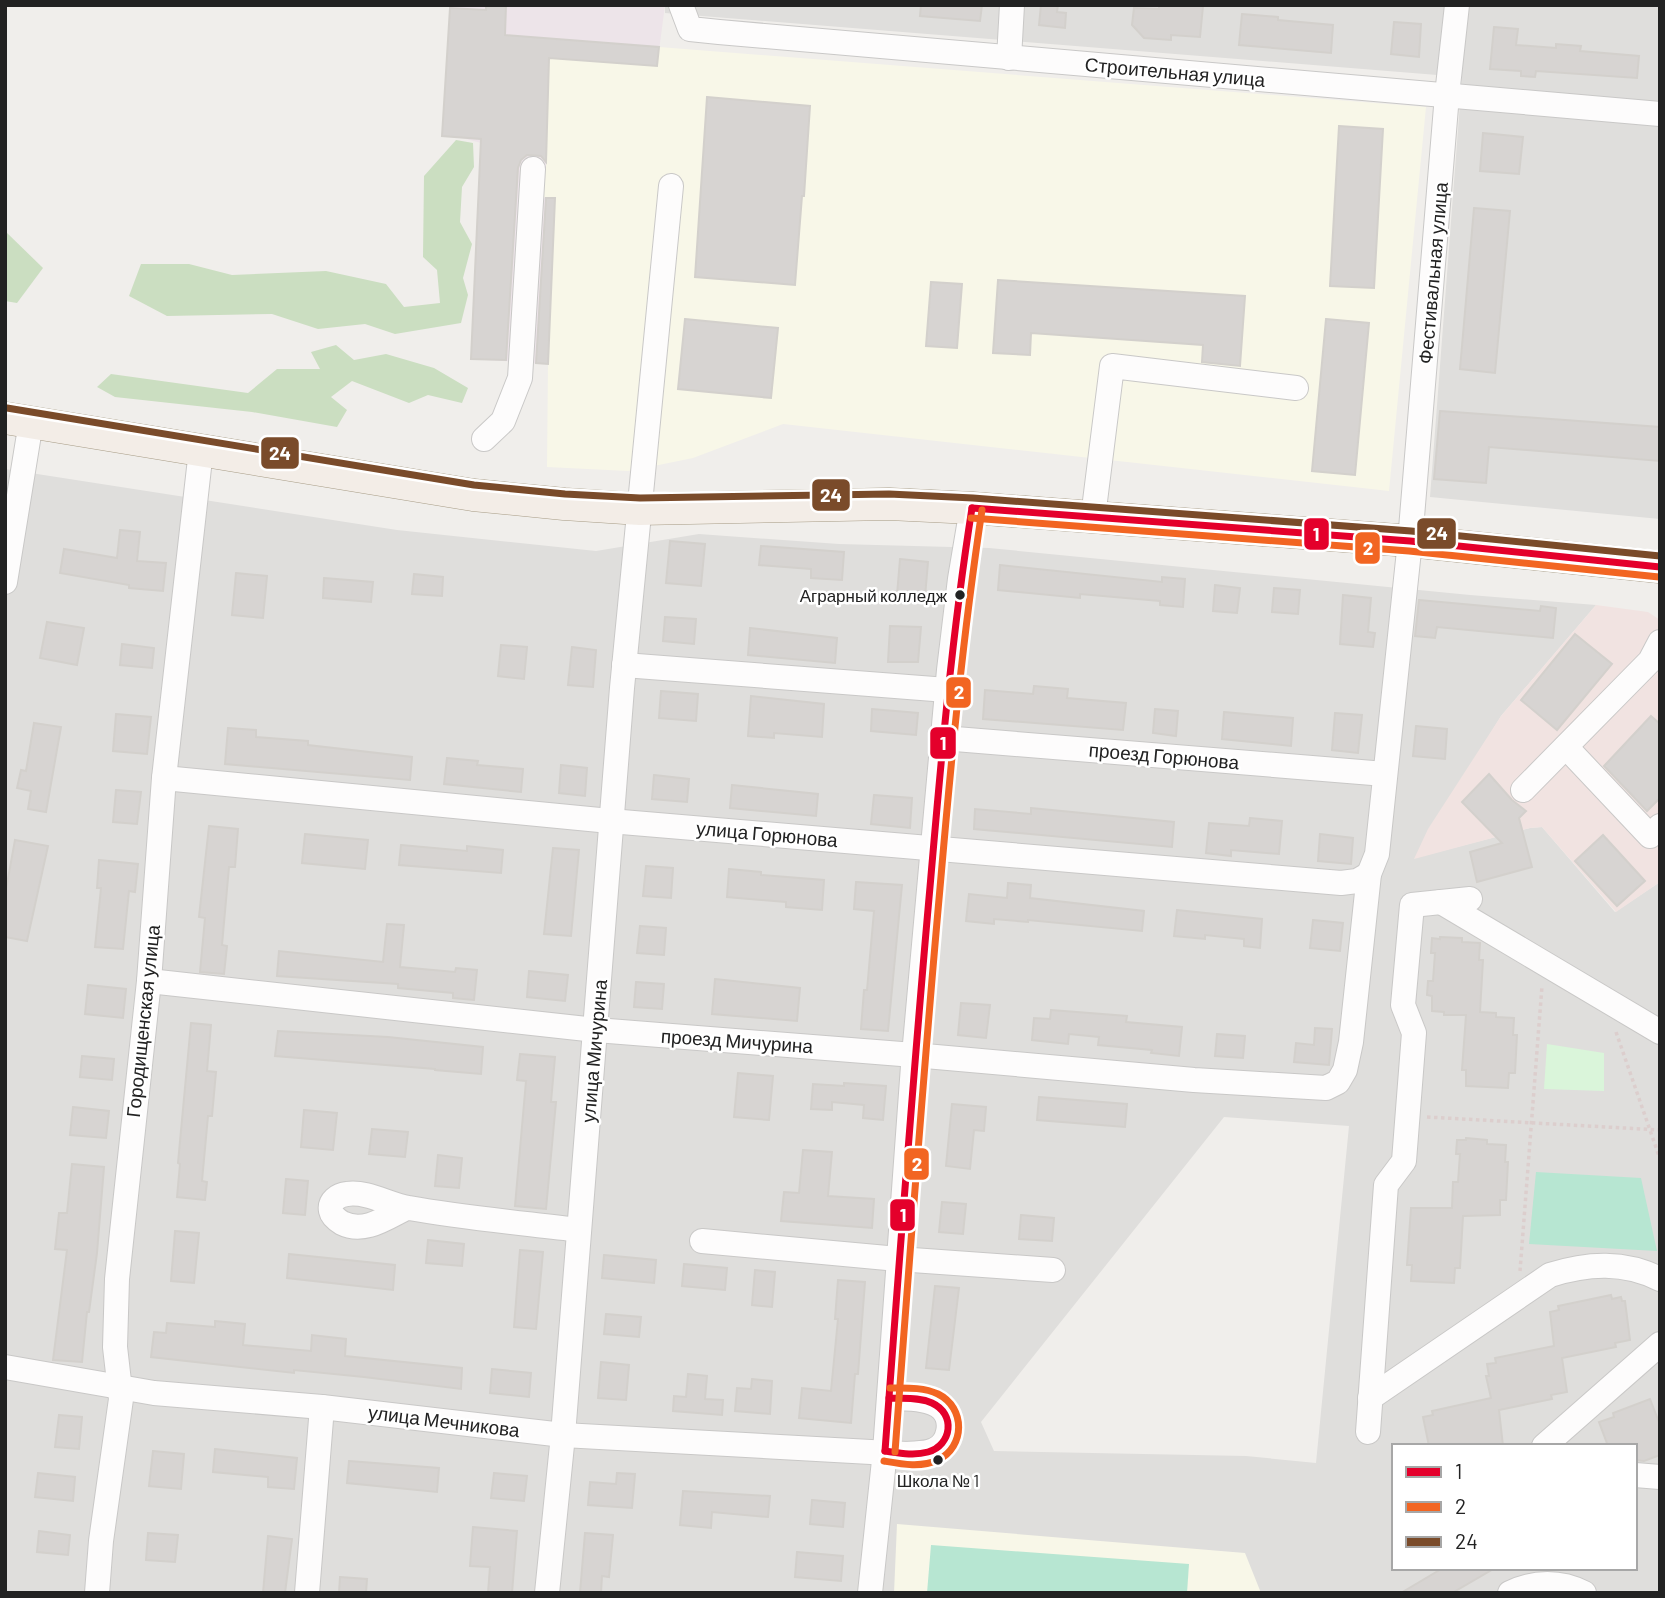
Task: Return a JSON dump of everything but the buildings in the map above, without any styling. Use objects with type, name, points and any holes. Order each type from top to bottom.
[{"type":"main road","points":[[18,420],[473,495],[640,509],[889,504],[972,508],[1410,541],[1660,567]]},
{"type":"street","name":"Строительная улица","points":[[681,5],[690,29],[1660,114]]},
{"type":"street","points":[[1009,58],[1012,5]]},
{"type":"street","name":"Фестивальная улица","points":[[1326,1088],[1338,1082],[1345,1070],[1369,874],[1377,854],[1410,541],[1447,95],[1457,5]]},
{"type":"street","points":[[484,439],[503,421],[520,377],[533,169]]},
{"type":"street","name":"улица Мичурина","points":[[547,1593],[597,1030],[610,821],[671,186]]},
{"type":"street","points":[[1093,517],[1112,366],[1296,388]]},
{"type":"street","points":[[5,582],[18,420]]},
{"type":"street","name":"Городищенская улица","points":[[97,1593],[101,1541],[121,1399],[115,1347],[117,1279],[149,981],[164,778],[201,450]]},
{"type":"street","points":[[870,1593],[885,1451],[914,1055],[947,690],[960,579],[972,508]]},
{"type":"street","points":[[1523,790],[1656,659]]},
{"type":"street","points":[[624,665],[947,690]]},
{"type":"street","name":"проезд Горюнова","points":[[943,738],[1385,774]]},
{"type":"street","points":[[1566,747],[1650,836],[1660,826]]},
{"type":"street","name":"улица Горюнова","points":[[164,778],[610,821],[1341,883],[1357,881],[1369,874]]},
{"type":"street","points":[[1368,1432],[1386,1185],[1404,1161],[1414,1033],[1403,1005],[1412,905],[1470,899]]},
{"type":"street","points":[[1441,902],[1660,1032]]},
{"type":"street","name":"проезд Мичурина","points":[[149,981],[597,1030],[1194,1080],[1326,1088]]},
{"type":"street","points":[[406,1208],[579,1230]]},
{"type":"street","points":[[702,1241],[1053,1270]]},
{"type":"street","points":[[1370,1398],[1550,1275],[1590,1266],[1625,1267],[1660,1279]]},
{"type":"street","points":[[1546,1444],[1660,1344]]},
{"type":"street","name":"улица Мечникова","points":[[5,1367],[155,1394],[322,1407],[563,1435],[907,1454],[935,1450],[946,1441],[948,1419],[942,1408],[931,1403],[889,1398]]},
{"type":"street","points":[[307,1593],[322,1407]]},
{"type":"street","points":[[1637,1475],[1660,1477]]},
{"type":"street","points":[[1510,1593],[1538,1584],[1557,1584],[1584,1593]]},
{"type":"path","points":[[1518,1298],[1544,963]]},
{"type":"path","points":[[1605,999],[1660,1159]]},
{"type":"path","points":[[1407,1116],[1660,1130]]},
{"type":"shaded area","points":[[450,5],[665,5],[657,66],[549,58],[546,168],[540,168],[539,197],[555,198],[548,364],[471,359],[481,143],[442,136]]},
{"type":"shaded area","points":[[665,5],[1660,5],[1660,519],[1430,497],[1462,77],[665,13]]},
{"type":"shaded area","points":[[659,47],[1426,107],[1389,491],[783,424],[693,458],[628,471],[547,467],[555,198],[538,197],[540,168],[546,168],[549,58],[657,66]]},
{"type":"shaded area","points":[[5,469],[397,530],[596,551],[699,534],[839,544],[989,548],[1596,605],[1501,716],[1415,858],[1542,827],[1615,912],[1660,882],[1660,1593],[5,1593]],"holes":[[[1224,1117],[1349,1126],[1316,1463],[1246,1456],[994,1451],[981,1422]]]},
{"type":"shaded area","points":[[1596,605],[1648,612],[1660,620],[1660,882],[1616,912],[1542,827],[1414,859],[1428,829],[1501,716]]},
{"type":"shaded area","points":[[897,1524],[1245,1553],[1261,1593],[894,1593]]},
{"type":"green space","points":[[456,140],[473,143],[474,167],[462,187],[460,222],[472,244],[463,278],[468,295],[461,323],[395,334],[365,324],[318,329],[272,314],[167,316],[129,296],[141,264],[189,264],[232,275],[326,271],[386,284],[404,307],[440,303],[437,270],[423,257],[424,176]]},
{"type":"green space","points":[[5,231],[43,268],[17,303],[5,301]]},
{"type":"green space","points":[[336,345],[354,360],[386,354],[434,368],[468,388],[462,403],[428,395],[409,403],[352,381],[331,397],[347,410],[337,427],[252,412],[115,397],[97,387],[111,374],[248,393],[277,369],[320,369],[311,352]]},
{"type":"green space","points":[[1547,1044],[1604,1053],[1604,1091],[1544,1089]]},
{"type":"green space","points":[[1536,1172],[1641,1178],[1657,1251],[1529,1244]]},
{"type":"green space","points":[[931,1545],[1189,1564],[1187,1593],[927,1593]]},
{"type":"transit line","name":"24","points":[[7,408],[474,485],[565,494],[640,498],[889,494],[973,498],[1411,531],[1660,556]]},
{"type":"transit line","name":"1","points":[[972,508],[1410,541],[1660,567]]},
{"type":"transit line","name":"1","points":[[885,1451],[938,792],[972,508]]},
{"type":"transit line","name":"2","points":[[895,1452],[949,793],[963,651],[982,510]]},
{"type":"transit line","name":"2","points":[[971,518],[1409,551],[1659,577]]},
{"type":"transit line","name":"2","points":[[884,1461],[918,1465],[938,1460],[953,1446],[959,1427],[954,1408],[938,1394],[920,1389],[890,1388]]},
{"type":"transit line","name":"1","points":[[885,1451],[912,1454],[928,1452],[942,1443],[948,1429],[945,1414],[932,1403],[916,1399],[889,1398]]},
{"type":"place","name":"Аграрный колледж","points":[[960,595]]},
{"type":"place","name":"Школа № 1","points":[[938,1460]]}]
